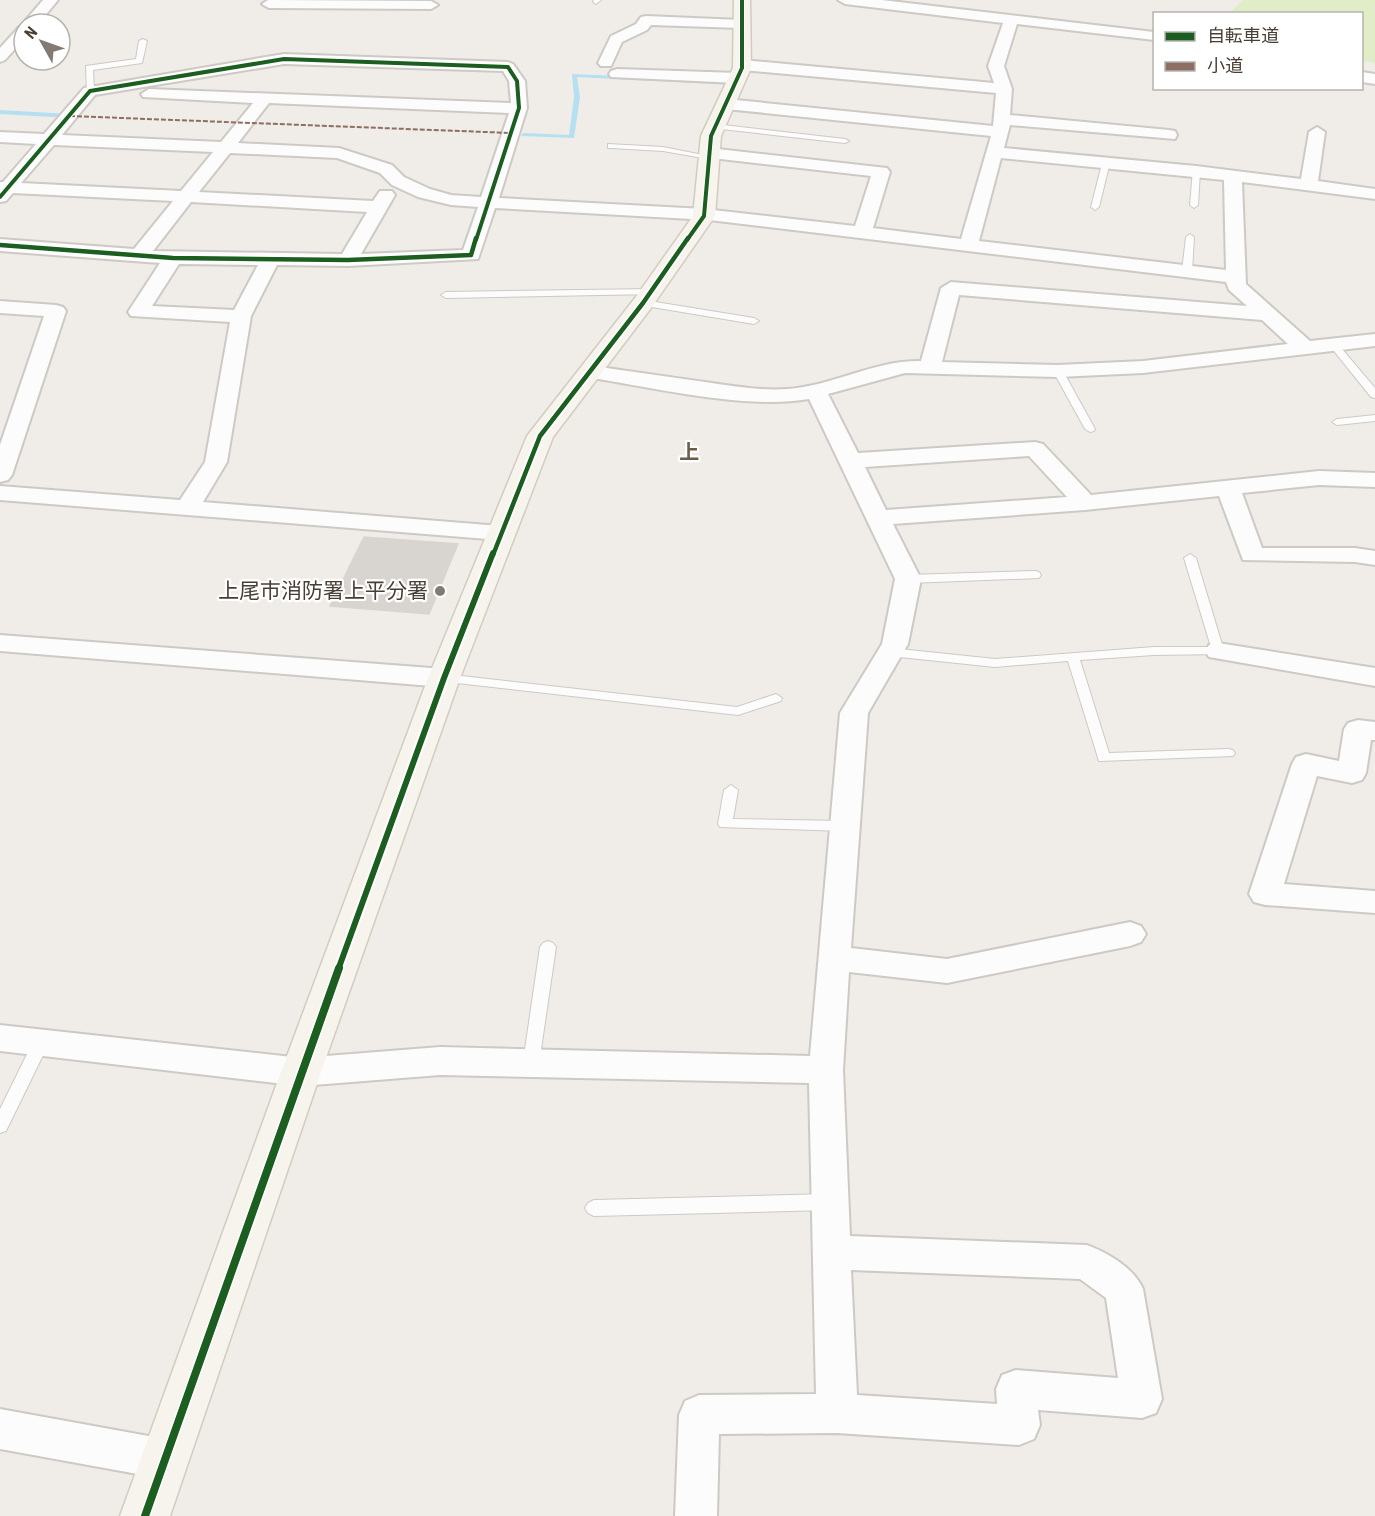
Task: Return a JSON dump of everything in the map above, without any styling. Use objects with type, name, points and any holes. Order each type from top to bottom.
[{"type":"street","points":[[40,12],[51,0]]},
{"type":"street","points":[[272,0],[269,4],[431,6]]},
{"type":"street","points":[[856,1],[1153,36]]},
{"type":"street","points":[[145,1516],[301,1072],[444,678],[540,436],[592,372],[647,298],[704,215],[725,110],[742,12],[646,20],[642,27],[616,39],[611,68],[725,110],[881,172],[862,231]]},
{"type":"street","points":[[969,244],[1001,126],[1004,89],[996,66],[1011,20]]},
{"type":"street","points":[[0,57],[12,44]]},
{"type":"street","points":[[0,245],[138,258],[348,260],[471,255],[519,108],[517,81],[508,67],[284,59],[90,92],[3,191]]},
{"type":"street","points":[[725,110],[820,71],[1004,89]]},
{"type":"street","points":[[725,110],[806,93],[820,71]]},
{"type":"street","points":[[90,92],[519,108]]},
{"type":"street","points":[[138,258],[227,149],[264,99]]},
{"type":"street","points":[[725,110],[1169,135]]},
{"type":"street","points":[[1309,186],[1317,132]]},
{"type":"street","points":[[0,136],[339,153],[386,169],[395,178],[424,194],[487,204],[704,215],[862,231],[1235,277]]},
{"type":"street","points":[[994,152],[1196,171],[1375,194]]},
{"type":"street","points":[[1233,176],[1236,286],[1304,347]]},
{"type":"street","points":[[348,260],[395,178]]},
{"type":"street","points":[[3,191],[188,197],[379,207]]},
{"type":"street","points":[[173,258],[138,312],[241,316]]},
{"type":"street","points":[[187,508],[216,462],[241,316],[270,260]]},
{"type":"street","points":[[930,367],[951,288],[1268,314]]},
{"type":"street","points":[[0,307],[56,311],[11,417],[0,475]]},
{"type":"street","points":[[592,372],[744,394],[787,396],[816,391],[872,374],[905,367],[1058,371],[1143,367],[1375,340]]},
{"type":"street","points":[[816,391],[876,518],[908,579],[895,644],[854,713],[844,826],[826,1070],[837,1413]]},
{"type":"street","points":[[848,460],[1035,449],[1085,503]]},
{"type":"street","points":[[876,518],[1085,503],[1319,478],[1375,480]]},
{"type":"street","points":[[1228,488],[1252,555],[1355,555],[1375,558]]},
{"type":"street","points":[[0,493],[500,533]]},
{"type":"street","points":[[0,643],[444,678]]},
{"type":"street","points":[[1218,651],[1375,677]]},
{"type":"street","points":[[1375,731],[1358,729],[1352,773],[1306,764],[1264,894],[1375,902]]},
{"type":"street","points":[[833,958],[947,971],[1130,934]]},
{"type":"street","points":[[0,1038],[301,1072],[440,1061],[826,1070]]},
{"type":"street","points":[[696,1516],[699,1415],[837,1413],[1019,1425],[1017,1389],[1142,1398],[1124,1289],[1087,1262],[831,1252]]},
{"type":"street","points":[[0,1429],[165,1459]]},
{"type":"lane","points":[[90,92],[89,68],[139,61],[143,41]]},
{"type":"lane","points":[[611,146],[663,149],[725,110],[844,141]]},
{"type":"lane","points":[[1095,207],[1106,162]]},
{"type":"lane","points":[[1194,205],[1196,171]]},
{"type":"lane","points":[[1187,271],[1190,237]]},
{"type":"lane","points":[[446,295],[647,298],[754,321]]},
{"type":"lane","points":[[1333,344],[1375,395]]},
{"type":"lane","points":[[1058,371],[1090,429]]},
{"type":"lane","points":[[1337,422],[1375,418]]},
{"type":"lane","points":[[890,652],[995,663],[1154,651],[1218,651],[1190,558]]},
{"type":"lane","points":[[908,579],[1035,575]]},
{"type":"lane","points":[[1073,657],[1104,758],[1228,753]]},
{"type":"lane","points":[[444,678],[738,711],[776,698]]},
{"type":"lane","points":[[731,790],[725,824],[844,826]]},
{"type":"lane","points":[[531,1063],[548,947]]},
{"type":"lane","points":[[0,1126],[41,1043]]},
{"type":"lane","points":[[594,1208],[830,1202]]},
{"type":"green space","points":[[1243,0],[1375,0],[1375,63],[1363,61],[1363,12],[1230,12]]},
{"type":"building","points":[[364,537],[458,544],[429,614],[330,606]]},
{"type":"waterway","points":[[524,135],[572,137],[577,97],[574,75],[735,83]]},
{"type":"waterway","points":[[0,112],[70,116]]},
{"type":"marked path","points":[[70,116],[511,133]]},
{"type":"cycle path","points":[[145,1516],[301,1072],[444,678],[540,436],[643,303],[704,216],[711,136],[742,68],[742,0]]},
{"type":"cycle path","points":[[0,197],[90,91],[284,59],[508,67],[517,81],[519,108],[471,255],[348,260],[173,258],[0,245]]},
{"type":"place","name":"上尾市消防署上平分署","points":[[440,591]]},
{"type":"district","name":"上","points":[[689,452]]}]
